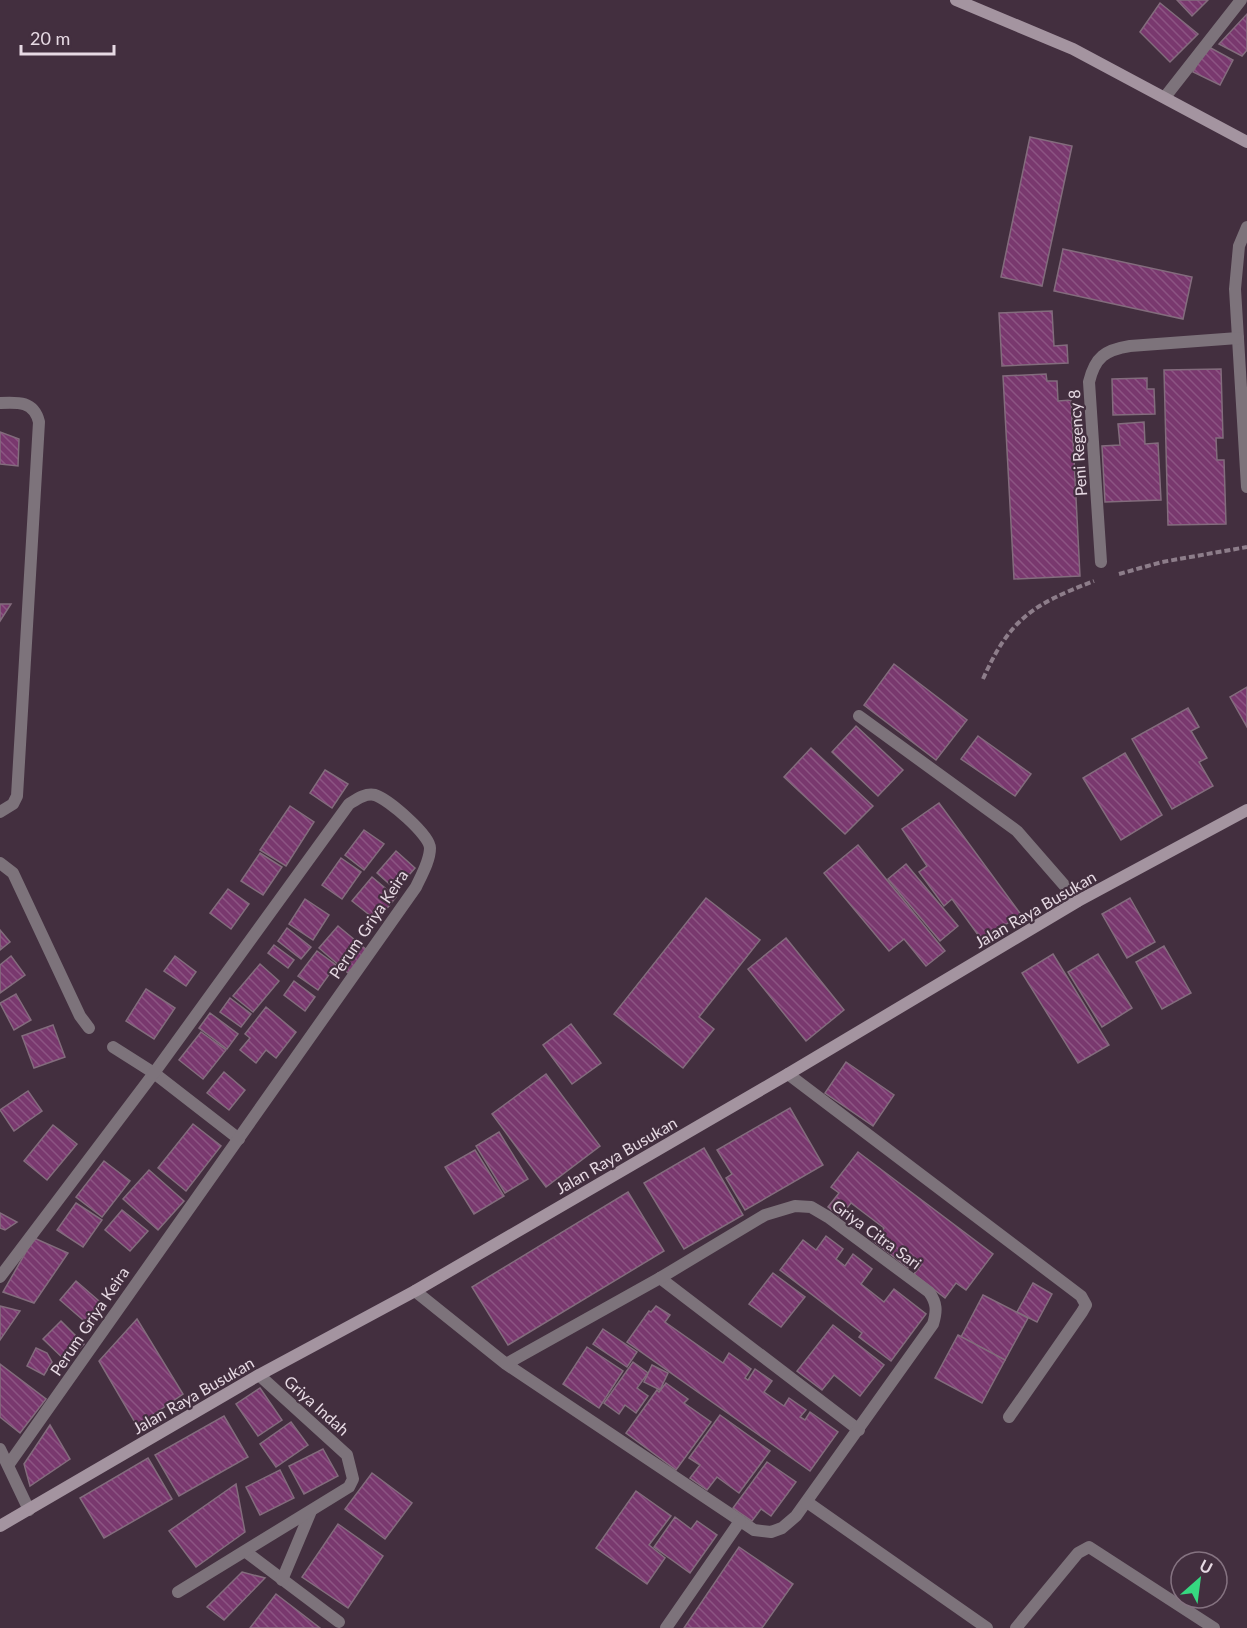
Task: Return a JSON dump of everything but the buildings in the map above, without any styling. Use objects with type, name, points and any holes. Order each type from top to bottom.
[{"type":"street","points":[[956,0],[1073,50],[1247,142]]},
{"type":"street","points":[[1165,97],[1241,0]]},
{"type":"street","points":[[1247,227],[1239,246],[1235,289],[1247,487]]},
{"type":"street","name":"Peni Regency 8","points":[[1101,562],[1089,382],[1099,357],[1112,349],[1130,346],[1238,338]]},
{"type":"street","points":[[0,403],[20,402],[30,405],[37,413],[39,422],[17,796],[13,804],[0,812]]},
{"type":"street","points":[[859,716],[1017,831],[1078,901]]},
{"type":"street","name":"Perum Griya Keira","points":[[0,1277],[154,1073],[349,804],[363,795],[375,795],[392,805],[426,836],[431,847],[420,878],[9,1464]]},
{"type":"street","name":"Jalan Raya Busukan","points":[[0,1526],[259,1375],[415,1291],[788,1074],[1078,901],[1247,810]]},
{"type":"street","points":[[0,863],[13,873],[80,1016],[89,1028]]},
{"type":"street","points":[[113,1047],[154,1073],[239,1139]]},
{"type":"street","points":[[788,1074],[1081,1296],[1086,1305],[1082,1312],[1009,1417]]},
{"type":"street","name":"Griya Citra Sari","points":[[415,1291],[506,1364],[754,1530],[771,1532],[782,1528],[796,1516],[859,1430],[933,1324],[936,1312],[935,1301],[929,1292],[828,1217],[812,1207],[795,1206],[765,1215],[660,1278],[506,1364]]},
{"type":"street","points":[[660,1278],[859,1430]]},
{"type":"street","name":"Griya Indah","points":[[178,1592],[349,1487],[353,1479],[351,1462],[347,1455],[259,1375]]},
{"type":"street","points":[[0,1449],[29,1509]]},
{"type":"street","points":[[807,1502],[972,1623],[987,1628]]},
{"type":"street","points":[[282,1580],[311,1511]]},
{"type":"street","points":[[666,1628],[740,1521]]},
{"type":"street","points":[[1016,1628],[1078,1553],[1089,1547],[1214,1628]]},
{"type":"street","points":[[246,1552],[339,1622]]},
{"type":"path","points":[[1110,577],[1162,562],[1247,547]]},
{"type":"path","points":[[983,679],[994,653],[1025,615],[1050,598],[1099,579]]}]
